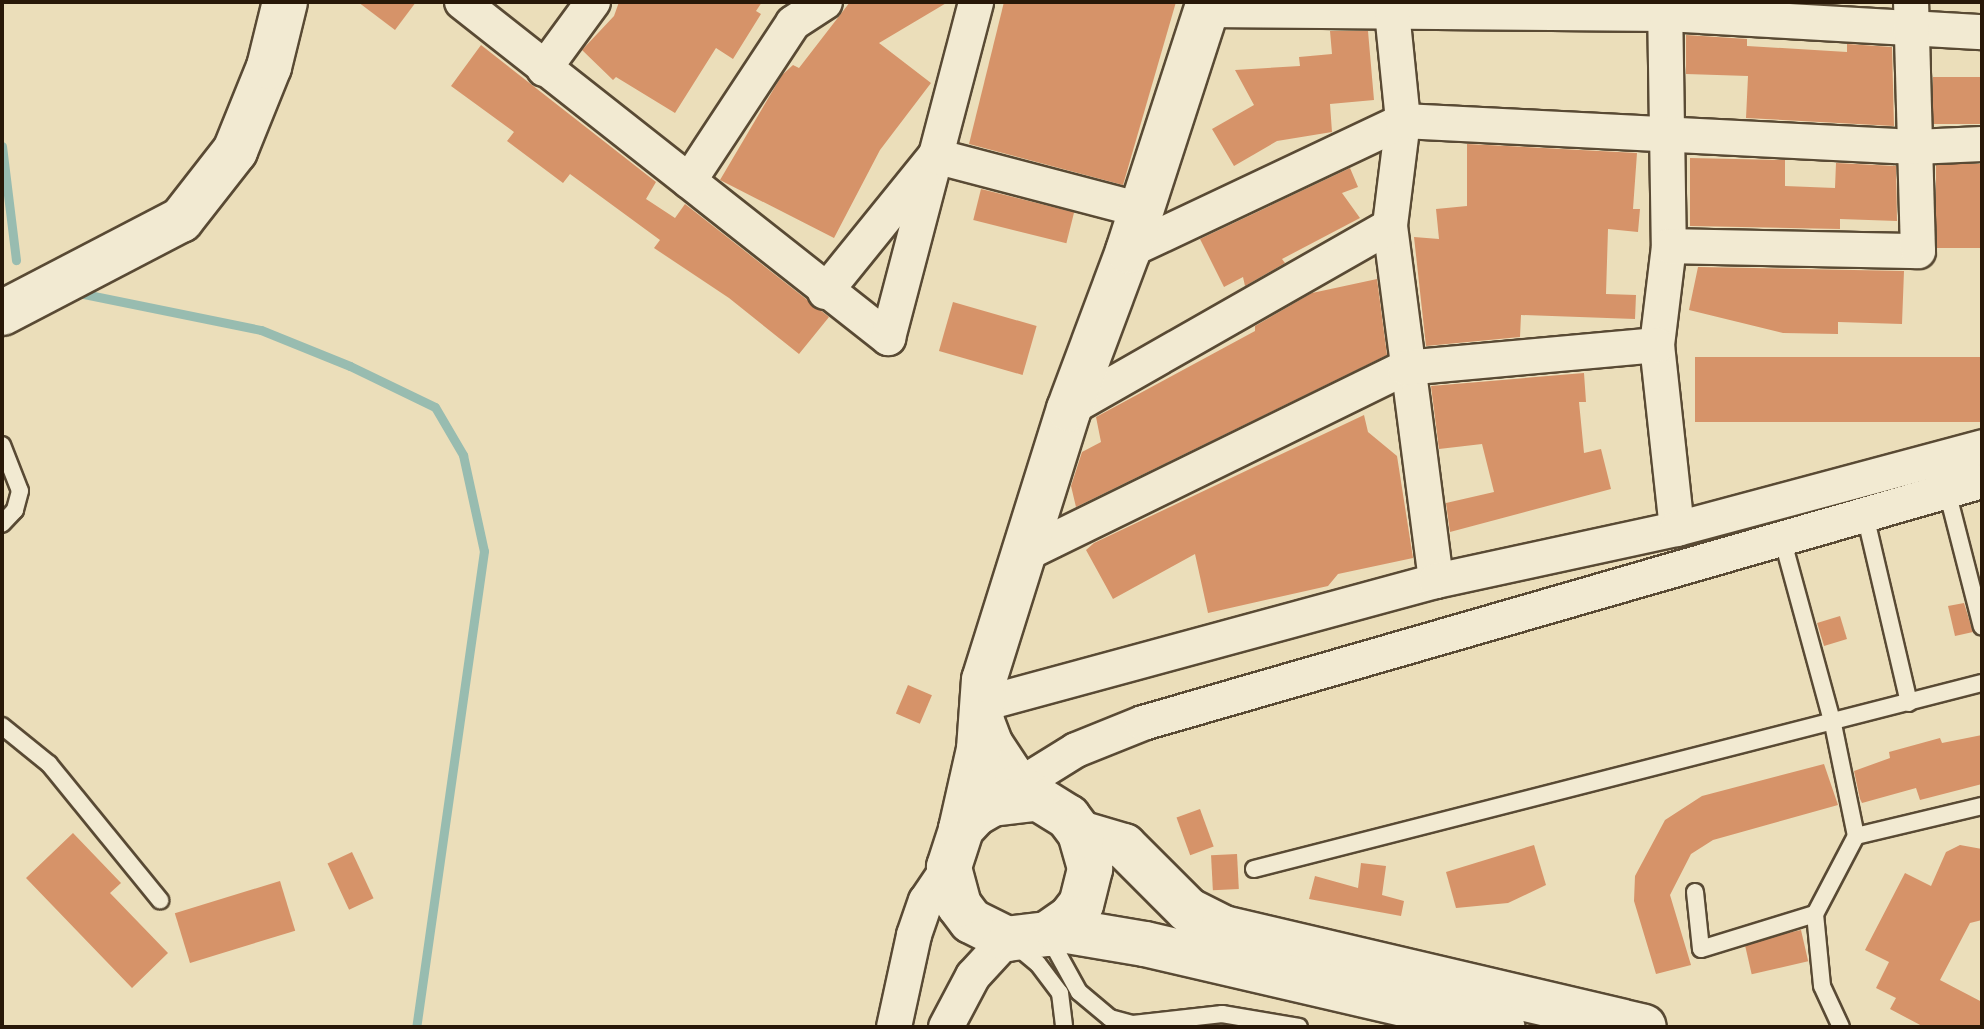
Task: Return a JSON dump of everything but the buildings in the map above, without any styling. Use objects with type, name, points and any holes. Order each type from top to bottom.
[{"type":"street","points":[[2,313],[181,220],[235,151],[269,67],[285,2]]},
{"type":"street","points":[[462,2],[825,292],[888,338],[976,2]]},
{"type":"street","points":[[544,69],[593,2]]},
{"type":"street","points":[[689,181],[793,23],[825,2]]},
{"type":"street","points":[[1502,1027],[1145,944],[1037,934],[971,921],[959,905],[955,848],[983,713],[984,680],[1069,409],[1135,230],[1208,6],[1392,12],[1665,8],[1912,15],[1982,32]]},
{"type":"street","points":[[1665,8],[1669,246],[1657,345],[1677,529]]},
{"type":"street","points":[[1392,12],[1403,121],[1390,226],[1405,368],[1436,581]]},
{"type":"street","points":[[1669,246],[1918,251],[1912,15]]},
{"type":"street","points":[[935,156],[1135,230],[1403,121],[1668,132],[1915,147],[1982,144]]},
{"type":"street","points":[[825,292],[935,156]]},
{"type":"street","points":[[1069,409],[1390,226]]},
{"type":"street","points":[[1023,555],[1405,368],[1657,345]]},
{"type":"street","points":[[983,713],[1436,581],[1677,529],[1982,447]]},
{"type":"street","points":[[894,1027],[914,935],[926,901],[955,848],[992,804],[1025,793],[1076,750],[1143,723],[1982,481]]},
{"type":"street","points":[[946,1027],[973,976],[1081,904],[1088,887],[1090,869],[1080,833],[1068,817],[1025,793],[991,745],[983,713]]},
{"type":"street","points":[[1080,833],[1124,846],[1188,910],[1223,928],[1644,1027]]},
{"type":"lane","points":[[2,445],[20,491],[15,510],[2,524]]},
{"type":"lane","points":[[1947,491],[1982,627]]},
{"type":"lane","points":[[1865,515],[1909,703]]},
{"type":"lane","points":[[1782,538],[1833,724],[1856,836],[1815,914],[1822,986],[1841,1027]]},
{"type":"lane","points":[[1254,869],[1833,724],[1982,683]]},
{"type":"lane","points":[[2,726],[49,764],[160,900]]},
{"type":"lane","points":[[1856,836],[1982,806]]},
{"type":"lane","points":[[1695,892],[1701,949],[1815,914]]},
{"type":"lane","points":[[1037,934],[1038,964],[1060,993],[1064,1027]]},
{"type":"lane","points":[[1037,934],[1079,992],[1110,1018],[1133,1024],[1222,1014],[1299,1027]]},
{"type":"waterway","points":[[2,146],[16,260]]},
{"type":"waterway","points":[[74,292],[261,330],[350,366],[435,407],[463,455],[484,551],[416,1027]]}]
